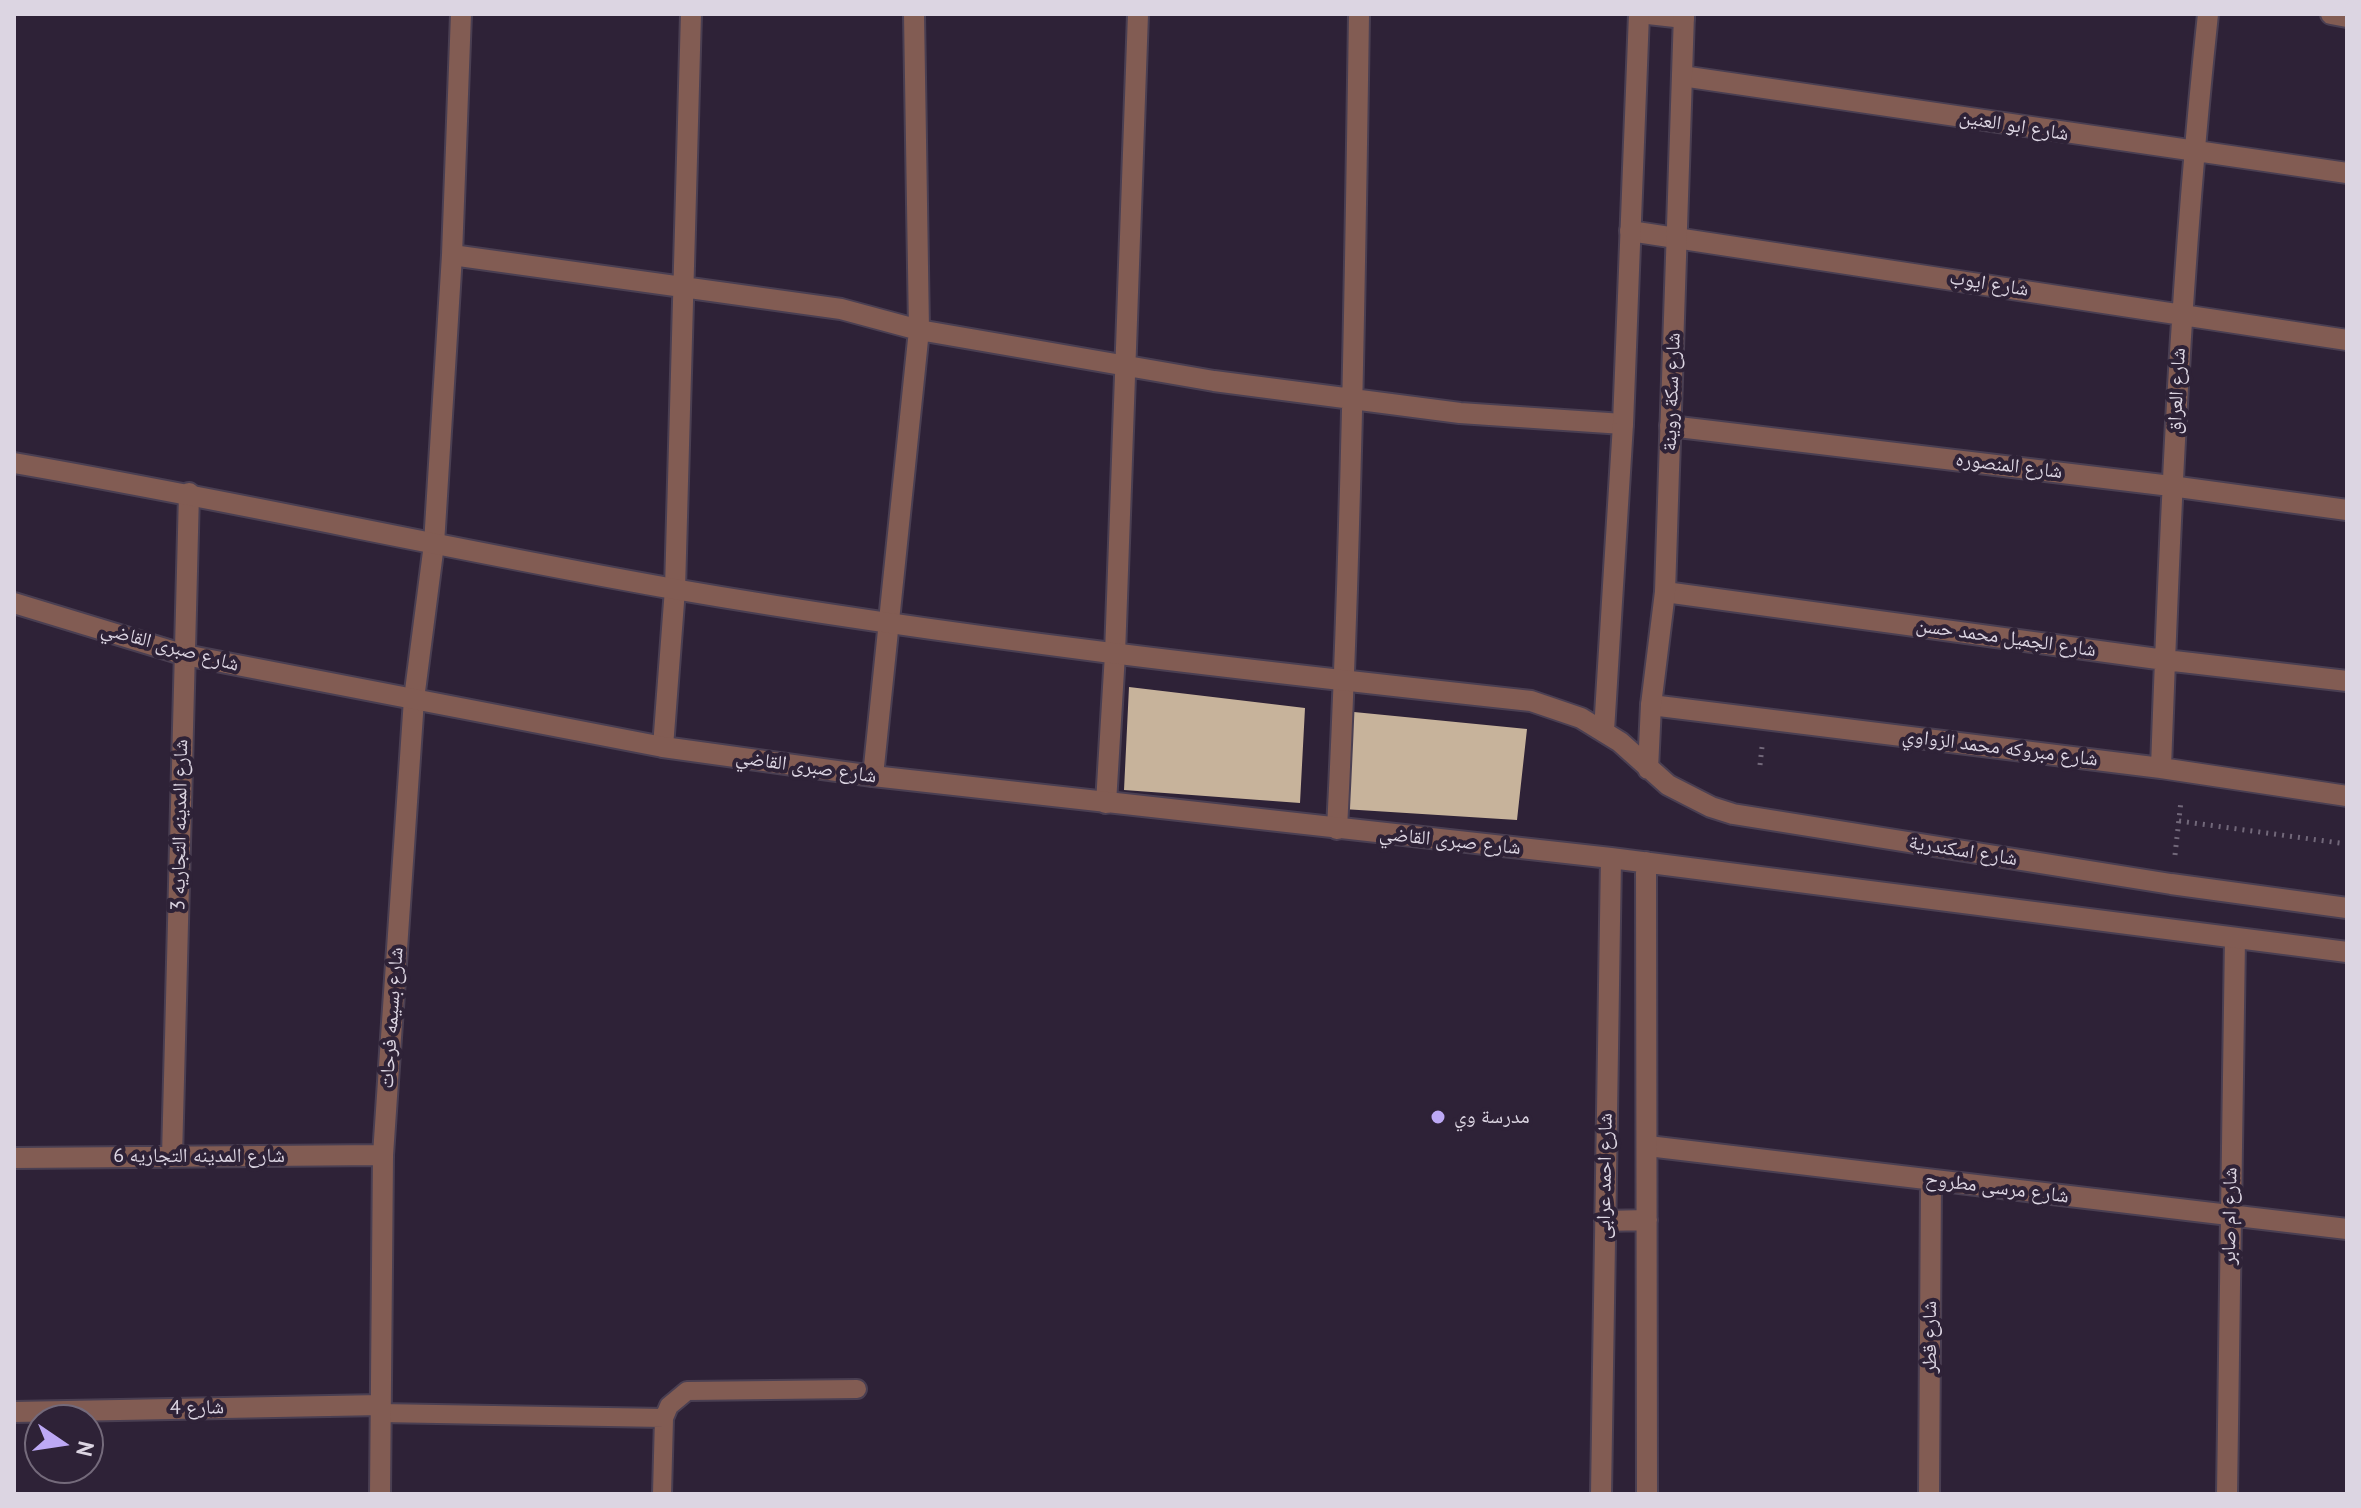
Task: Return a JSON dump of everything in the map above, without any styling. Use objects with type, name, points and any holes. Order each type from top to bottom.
[{"type":"street","name":"شارع بسيمه فرحات","points":[[380,1494],[383,1155],[414,699],[434,544],[452,255],[461,14]]},
{"type":"street","points":[[663,747],[675,589],[691,14]]},
{"type":"street","points":[[873,776],[919,330],[914,14]]},
{"type":"street","points":[[1106,803],[1115,654],[1138,14]]},
{"type":"street","points":[[1337,829],[1345,681],[1353,399],[1359,14]]},
{"type":"street","points":[[14,463],[189,493],[434,544],[675,589],[1115,654],[1531,701],[1569,713],[1604,731],[1623,424],[1639,14]]},
{"type":"street","points":[[1648,14],[1684,16]]},
{"type":"street","name":"شارع العراق","points":[[2161,768],[2171,486],[2181,314],[2193,153],[2208,14]]},
{"type":"street","points":[[2331,14],[2347,17]]},
{"type":"street","name":"شارع سكة روينة","points":[[1648,769],[1651,705],[1665,592],[1684,16]]},
{"type":"street","name":"شارع ابو العنين","points":[[1682,76],[2193,153],[2347,173]]},
{"type":"street","name":"شارع ايوب","points":[[1630,231],[2347,340]]},
{"type":"street","points":[[452,255],[841,309],[919,330],[1214,381],[1460,413],[1623,424]]},
{"type":"street","name":"شارع المنصوره","points":[[1670,426],[2347,510]]},
{"type":"street","name":"شارع المدينه التجاريه 3","points":[[172,1157],[189,493]]},
{"type":"street","name":"شارع الجميل محمد حسن","points":[[1665,592],[2165,660],[2347,681]]},
{"type":"street","name":"شارع صبرى القاضي","points":[[14,603],[185,655],[663,747],[873,776],[1611,858]]},
{"type":"street","name":"شارع مبروكه محمد الزواوي","points":[[1651,705],[2161,768],[2347,796]]},
{"type":"street","name":"شارع اسكندرية","points":[[1604,731],[1628,748],[1648,769],[1689,797],[1733,814],[2171,884],[2347,908]]},
{"type":"street","points":[[1611,858],[2347,952]]},
{"type":"street","name":"شارع احمد عرابى","points":[[1601,1494],[1611,858]]},
{"type":"street","name":"شارع احمد عرابى","points":[[1646,862],[1647,1494]]},
{"type":"street","name":"شارع ام صابر","points":[[2227,1494],[2235,938]]},
{"type":"street","name":"شارع مرسى مطروح","points":[[1648,1146],[2347,1229]]},
{"type":"street","name":"شارع المدينه التجاريه 6","points":[[14,1158],[383,1155]]},
{"type":"street","name":"شارع قطر","points":[[1929,1494],[1931,1180]]},
{"type":"street","points":[[1605,1221],[1647,1220]]},
{"type":"street","name":"شارع 4","points":[[14,1412],[381,1409]]},
{"type":"lane","points":[[662,1494],[664,1418],[669,1406],[687,1391],[857,1389]]},
{"type":"lane","points":[[381,1409],[664,1418]]},
{"type":"path","points":[[2171,884],[2185,772]]},
{"type":"path","points":[[2179,821],[2347,844]]},
{"type":"building","points":[[1129,687],[1305,708],[1300,803],[1124,790]]},
{"type":"building","points":[[1354,712],[1527,729],[1517,820],[1343,809]]},
{"type":"place","name":"مدرسة وي","points":[[1438,1117]]}]
